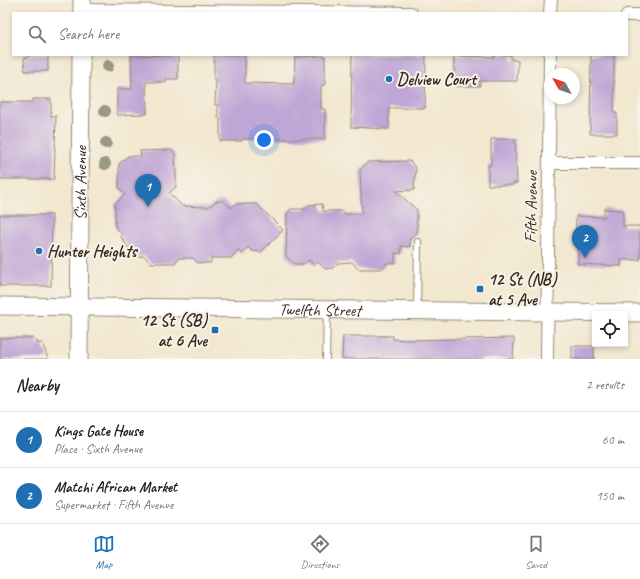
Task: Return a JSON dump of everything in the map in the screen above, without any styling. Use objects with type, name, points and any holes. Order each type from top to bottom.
[{"type":"street","points":[[550,12],[551,0]]},
{"type":"street","points":[[82,8],[345,12]]},
{"type":"street","points":[[628,15],[640,15]]},
{"type":"street","name":"Sixth Avenue","points":[[80,359],[81,56]]},
{"type":"street","name":"Fifth Avenue","points":[[547,359],[550,56]]},
{"type":"street","points":[[549,163],[640,164]]},
{"type":"street","name":"Twelfth Street","points":[[0,306],[640,313]]},
{"type":"lane","points":[[417,311],[418,242]]},
{"type":"lane","points":[[326,359],[328,310]]},
{"type":"building","points":[[28,56],[48,56],[48,71],[25,71],[24,58],[28,58]]},
{"type":"building","points":[[131,56],[178,56],[178,79],[166,79],[166,82],[146,82],[147,114],[117,115],[117,89],[132,89]]},
{"type":"building","points":[[214,56],[245,56],[245,83],[294,84],[295,57],[325,56],[325,85],[321,85],[321,109],[325,109],[325,139],[242,139],[242,141],[220,141],[220,118],[218,118],[218,105],[215,105],[216,81],[214,81]]},
{"type":"building","name":"Delview Court","points":[[352,56],[426,56],[425,108],[389,108],[389,129],[351,127]]},
{"type":"building","points":[[454,56],[511,56],[511,60],[518,60],[517,81],[480,81],[480,86],[454,86]]},
{"type":"building","points":[[591,56],[614,56],[614,113],[617,113],[617,134],[590,134]]},
{"type":"building","points":[[33,99],[51,99],[51,116],[56,116],[54,179],[0,179],[0,102],[33,102]]},
{"type":"building","points":[[491,139],[515,139],[517,183],[513,183],[513,185],[488,185],[488,165],[491,165]]},
{"type":"building","points":[[171,150],[175,154],[176,187],[169,193],[182,206],[208,207],[217,201],[224,201],[231,208],[235,204],[257,204],[283,230],[261,252],[252,251],[248,247],[242,254],[238,250],[231,258],[211,258],[211,263],[198,263],[193,258],[179,258],[175,263],[151,263],[144,256],[137,257],[137,253],[129,249],[121,237],[121,233],[115,227],[115,204],[125,194],[119,188],[119,164],[128,156],[141,156],[140,151]]},
{"type":"building","points":[[410,161],[416,168],[414,190],[396,191],[417,210],[417,233],[410,239],[410,247],[401,246],[401,254],[395,253],[395,263],[387,263],[381,269],[358,269],[352,262],[338,263],[333,268],[325,269],[318,262],[314,266],[309,260],[304,264],[294,264],[286,256],[287,213],[291,209],[305,209],[308,205],[322,204],[323,211],[342,211],[344,214],[362,214],[360,170],[368,162]]},
{"type":"building","points":[[604,209],[623,210],[623,226],[640,226],[640,260],[621,260],[621,266],[578,264],[578,243],[575,243],[576,216],[604,217]]},
{"type":"building","name":"Hunter Heights","points":[[0,215],[52,215],[51,286],[0,286]]},
{"type":"building","points":[[343,336],[393,336],[393,339],[408,340],[514,338],[513,359],[342,359]]},
{"type":"building","points":[[0,338],[34,338],[39,344],[42,342],[48,359],[0,359]]},
{"type":"building","points":[[572,346],[594,347],[594,359],[572,359]]},
{"type":"place","name":"Delview Court","points":[[389,79]]},
{"type":"place","name":"Kings Gate House","points":[[148,207]]},
{"type":"place","name":"Hunter Heights","points":[[39,251]]},
{"type":"place","name":"Matchi African Market","points":[[585,258]]},
{"type":"place","name":"12 St (NB) at 5 Ave","points":[[480,289]]},
{"type":"place","name":"12 St (SB) at 6 Ave","points":[[215,330]]}]
